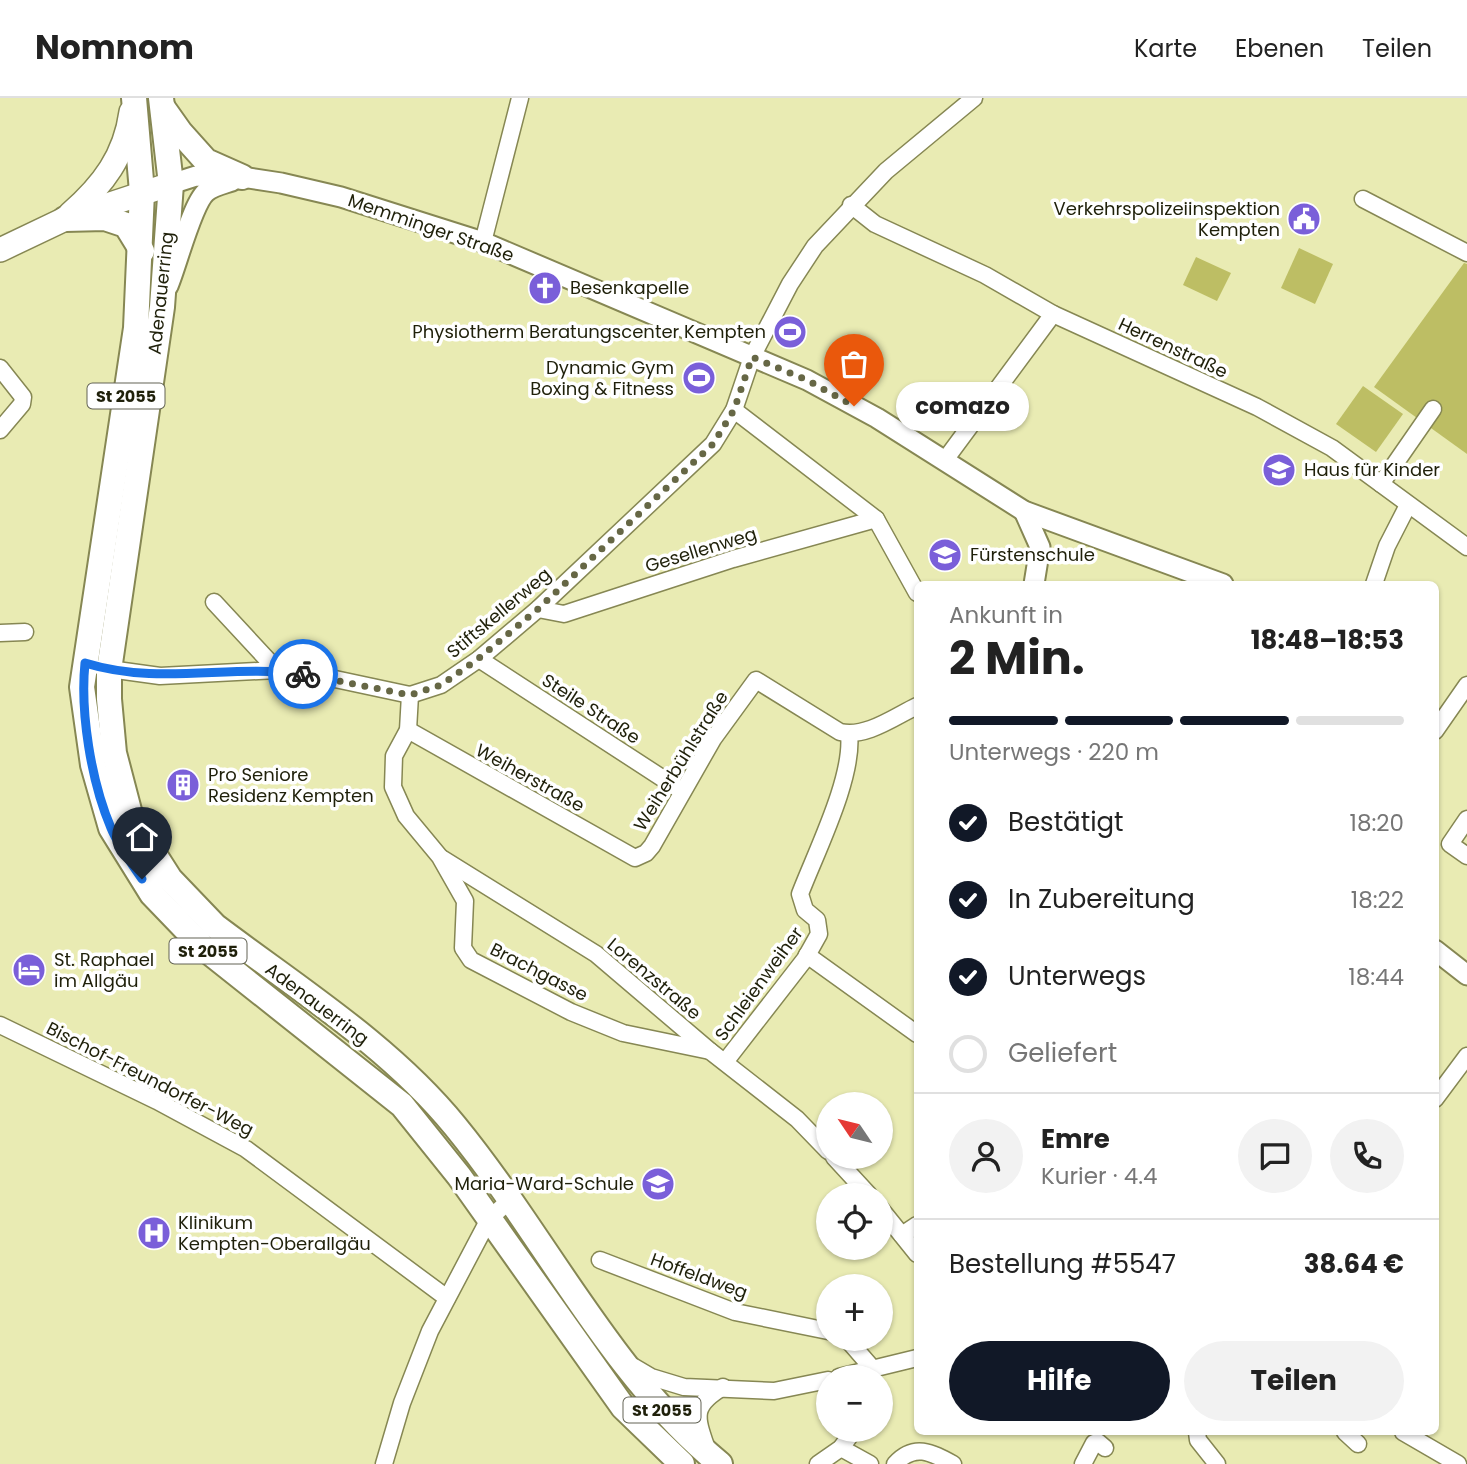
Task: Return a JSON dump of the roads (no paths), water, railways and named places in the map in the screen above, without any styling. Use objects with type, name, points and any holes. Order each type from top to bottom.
[{"type":"main road","name":"Adenauerring","points":[[133,98],[142,192],[142,252],[136,328],[85,663],[83,701],[93,765],[111,828],[152,894],[202,947],[402,1105],[489,1219],[623,1407],[682,1464]]},
{"type":"main road","points":[[65,219],[91,195],[115,166],[128,132],[133,98]]},
{"type":"main road","name":"Adenauerring","points":[[161,102],[171,184],[162,302],[109,670],[114,754],[131,818],[156,859],[190,904],[215,926],[378,1049],[419,1087],[455,1126],[645,1392],[685,1435],[714,1459]]},
{"type":"main road","points":[[161,102],[180,132],[206,161],[242,177]]},
{"type":"main road","name":"Memminger Straße","points":[[0,250],[65,219],[171,184]]},
{"type":"main road","points":[[65,219],[105,218],[126,225],[142,252]]},
{"type":"street","points":[[483,242],[520,98]]},
{"type":"street","name":"Stiftskellerweg","points":[[410,695],[441,685],[478,659],[538,609],[713,444],[734,410],[752,357],[795,275],[815,246],[886,171],[974,98]]},
{"type":"street","name":"Memminger Straße","points":[[171,184],[196,176],[242,177],[341,197],[483,242],[807,380],[946,460],[1024,511],[1215,581]]},
{"type":"street","points":[[162,302],[183,250],[195,205],[213,187],[242,177]]},
{"type":"street","points":[[1363,199],[1467,253]]},
{"type":"street","name":"Herrenstraße","points":[[851,205],[875,225],[985,275],[1052,314],[1257,407],[1332,448],[1467,547]]},
{"type":"street","points":[[946,460],[1052,314]]},
{"type":"street","points":[[0,368],[20,390],[22,404],[0,430]]},
{"type":"street","points":[[1381,485],[1433,409]]},
{"type":"street","points":[[734,410],[876,519],[914,588]]},
{"type":"street","points":[[1375,581],[1387,546],[1408,505]]},
{"type":"street","points":[[1024,511],[1040,547],[1034,581]]},
{"type":"street","name":"Gesellenweg","points":[[538,609],[564,614],[733,559],[876,519]]},
{"type":"street","points":[[1040,547],[1059,530],[1073,529]]},
{"type":"street","points":[[214,602],[277,670]]},
{"type":"street","points":[[0,633],[25,632]]},
{"type":"street","name":"Steile Straße","points":[[478,659],[681,791]]},
{"type":"street","points":[[85,663],[109,670],[160,676],[277,670],[321,676],[410,695]]},
{"type":"street","name":"Weiherbühlstraße","points":[[635,858],[652,846],[681,791],[756,680],[840,732],[849,734]]},
{"type":"street","points":[[1439,725],[1467,685]]},
{"type":"street","name":"Brachgasse","points":[[410,695],[408,730],[394,756],[393,788],[406,816],[440,857],[465,901],[463,948],[471,960],[571,1012],[623,1032],[710,1051]]},
{"type":"street","points":[[849,734],[864,731],[914,707]]},
{"type":"street","name":"Weiherstraße","points":[[408,730],[635,858]]},
{"type":"street","name":"Schleienweiher","points":[[725,1062],[807,956],[819,934],[820,926],[805,911],[800,894],[843,782],[851,752],[849,734]]},
{"type":"street","points":[[1467,819],[1450,845],[1467,856]]},
{"type":"street","name":"Lorenzstraße","points":[[440,857],[597,954],[710,1051],[797,1119],[816,1139]]},
{"type":"street","points":[[1439,953],[1467,975]]},
{"type":"street","points":[[807,956],[914,1032]]},
{"type":"street","name":"Bischof-Freundorfer-Weg","points":[[0,1025],[157,1101],[246,1149],[447,1298]]},
{"type":"street","points":[[1439,1094],[1467,1056]]},
{"type":"street","points":[[845,1169],[858,1183]]},
{"type":"street","points":[[384,1464],[423,1347],[489,1219],[510,1200]]},
{"type":"street","points":[[893,1224],[914,1250]]},
{"type":"street","points":[[902,1235],[914,1227]]},
{"type":"street","name":"Hoffeldweg","points":[[600,1260],[735,1312],[816,1329]]},
{"type":"street","points":[[893,1365],[914,1359]]},
{"type":"street","points":[[623,1360],[651,1377],[684,1387],[774,1391],[816,1382]]},
{"type":"street","points":[[714,1459],[697,1416],[707,1396],[723,1387]]},
{"type":"street","points":[[1197,1435],[1198,1440],[1217,1464]]},
{"type":"street","points":[[1348,1435],[1358,1444]]},
{"type":"street","points":[[1408,1435],[1458,1464]]},
{"type":"street","points":[[818,1464],[845,1442]]},
{"type":"street","points":[[1083,1464],[1094,1443],[1098,1442],[1105,1448]]},
{"type":"street","points":[[841,1448],[870,1464]]},
{"type":"street","points":[[895,1464],[904,1454],[915,1450],[931,1452],[953,1464]]},
{"type":"place","name":"Verkehrspolizeiinspektion Kempten","points":[[1304,219]]},
{"type":"place","name":"Besenkapelle","points":[[545,288]]},
{"type":"place","name":"Physiotherm Beratungscenter Kempten","points":[[790,332]]},
{"type":"place","name":"Dynamic Gym Boxing & Fitness","points":[[699,378]]},
{"type":"place","name":"comazo","points":[[854,406]]},
{"type":"place","name":"Haus für Kinder","points":[[1279,470]]},
{"type":"place","name":"Fürstenschule","points":[[945,555]]},
{"type":"place","name":"Pro Seniore Residenz Kempten","points":[[183,785]]},
{"type":"place","name":"St. Raphael im Allgäu","points":[[29,970]]},
{"type":"place","name":"Maria-Ward-Schule","points":[[658,1184]]},
{"type":"place","name":"Klinikum Kempten-Oberallgäu","points":[[154,1233]]}]
